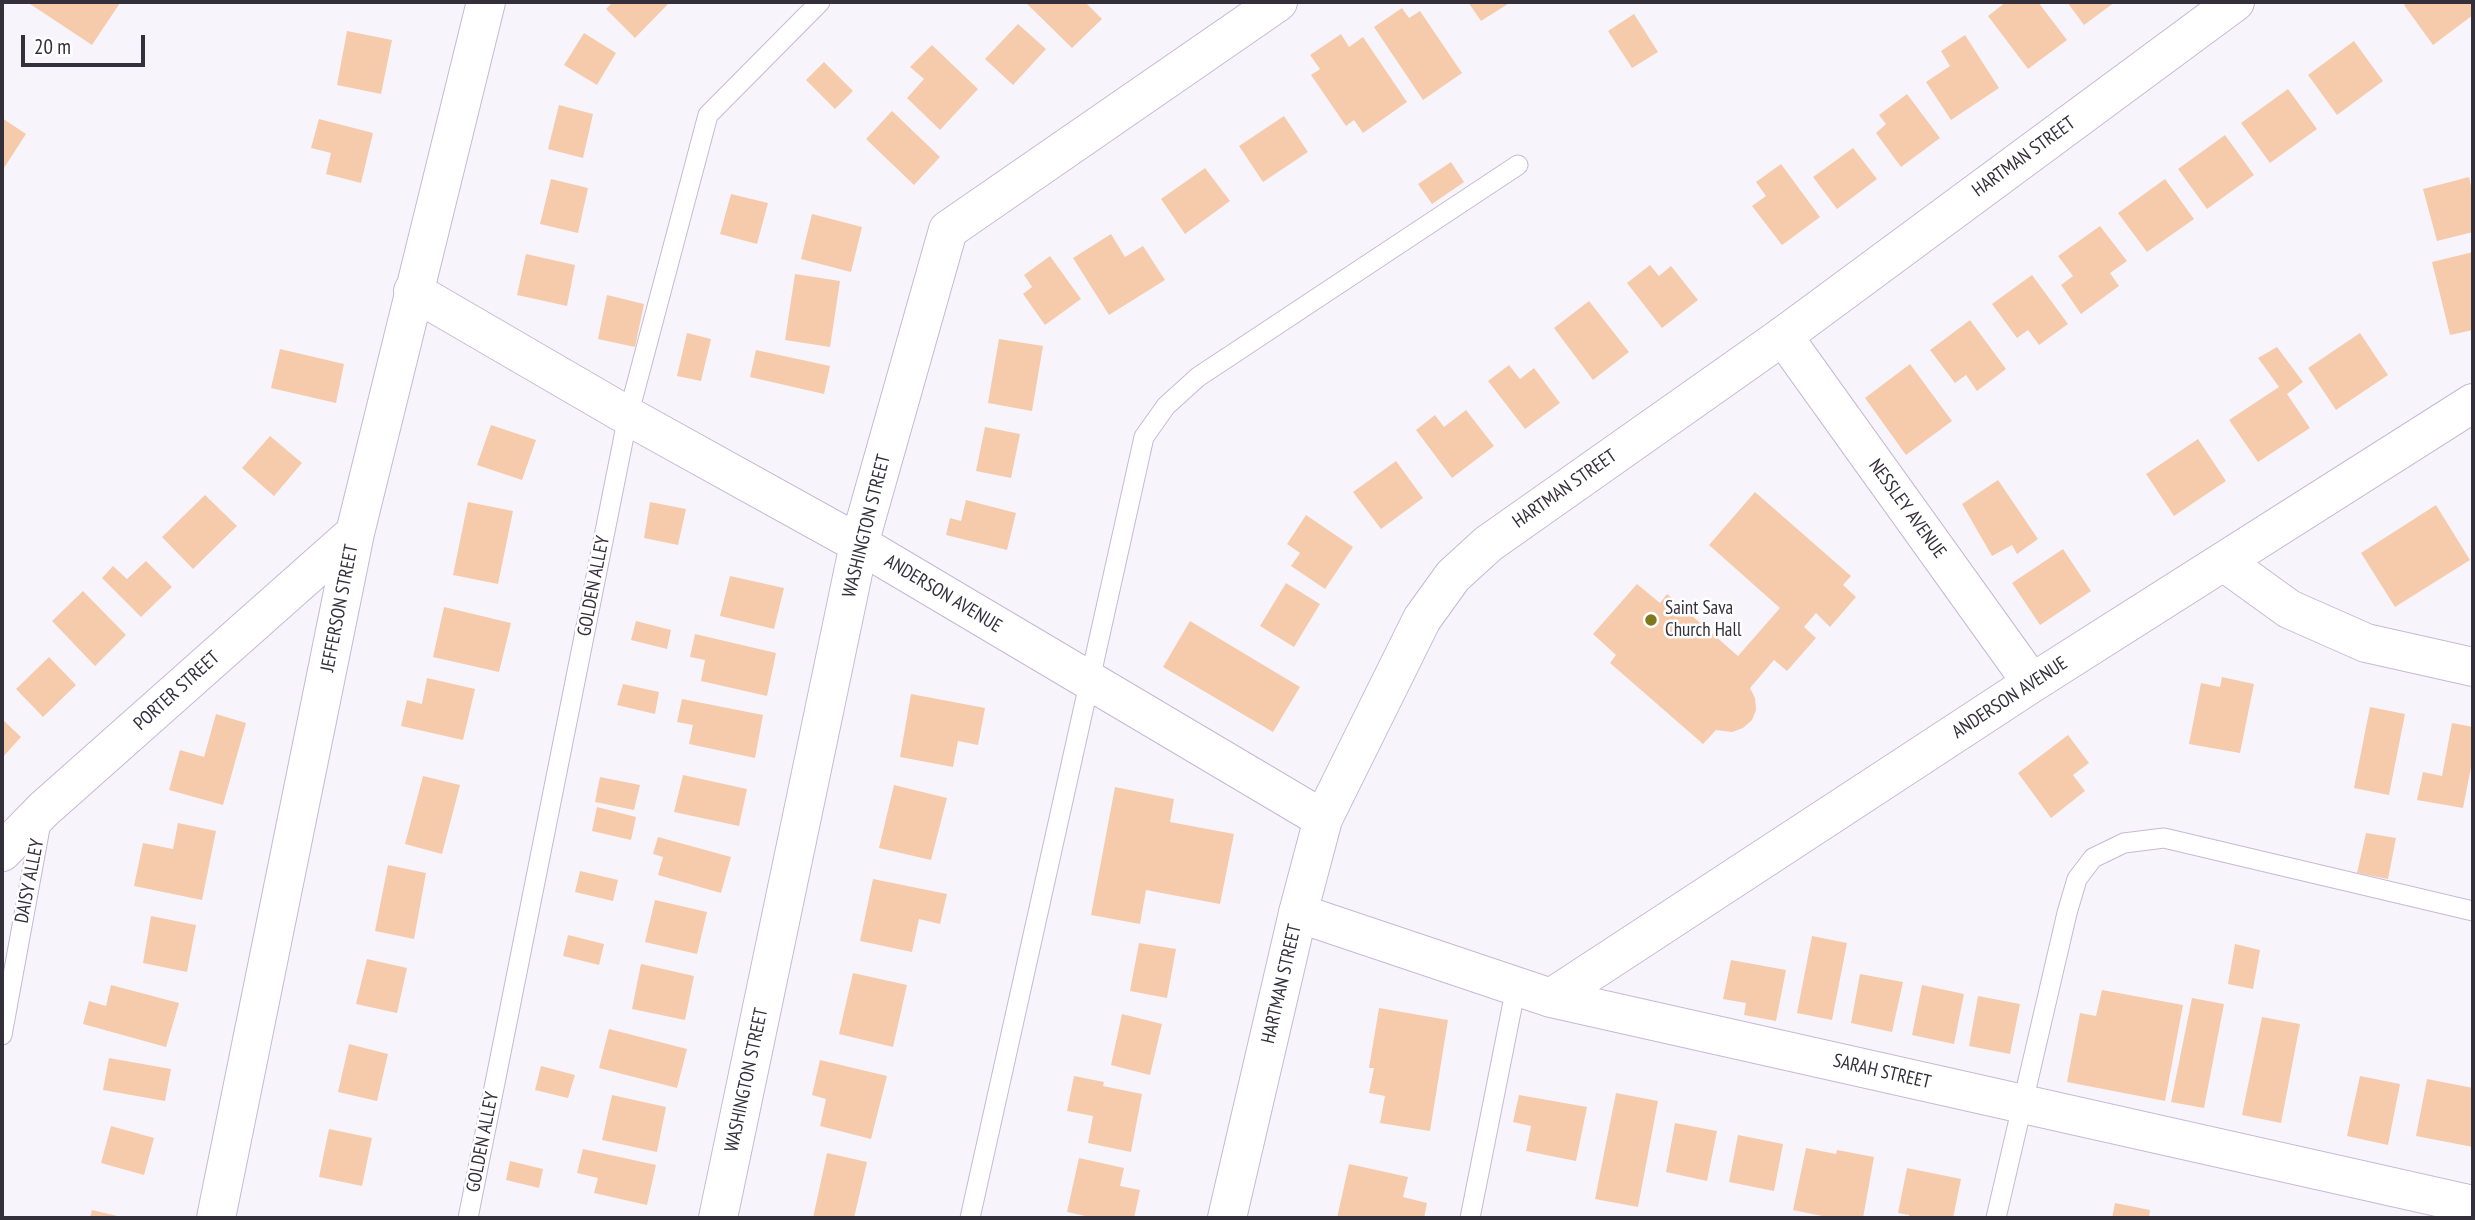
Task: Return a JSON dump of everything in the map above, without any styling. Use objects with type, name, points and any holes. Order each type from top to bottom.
[{"type":"street","name":"JEFFERSON STREET","points":[[216,1218],[355,533],[486,2]]},
{"type":"street","name":"WASHINGTON STREET","points":[[718,1218],[859,544],[948,230],[1278,2]]},
{"type":"street","name":"HARTMAN STREET","points":[[1227,1218],[1298,913],[1323,819],[1422,619],[1453,576],[1488,544],[1783,336],[2235,2]]},
{"type":"street","name":"ANDERSON AVENUE","points":[[413,291],[859,544],[1323,819]]},
{"type":"street","name":"NESSLEY AVENUE","points":[[1783,336],[2032,683]]},
{"type":"street","name":"ANDERSON AVENUE","points":[[1533,992],[2032,683],[2473,403]]},
{"type":"street","name":"PORTER STREET","points":[[2,852],[44,809],[355,533]]},
{"type":"street","points":[[2224,562],[2289,609],[2366,643],[2473,667]]},
{"type":"street","name":"SARAH STREET","points":[[1298,913],[1533,992],[2473,1205]]},
{"type":"lane","name":"GOLDEN ALLEY","points":[[468,1218],[628,415],[708,115],[820,2]]},
{"type":"lane","points":[[971,1218],[1144,437],[1166,406],[1198,377],[1518,165]]},
{"type":"lane","name":"DAISY ALLEY","points":[[2,1035],[44,809]]},
{"type":"lane","points":[[1996,1218],[2067,913],[2077,879],[2093,858],[2124,843],[2164,838],[2473,911]]},
{"type":"lane","points":[[1470,1218],[1533,992]]},
{"type":"building","points":[[27,2],[117,2],[120,3],[92,45]]},
{"type":"building","points":[[613,2],[669,3],[635,38],[606,9]]},
{"type":"building","points":[[1025,2],[1085,2],[1102,19],[1072,48]]},
{"type":"building","points":[[1468,2],[1511,2],[1481,21]]},
{"type":"building","points":[[2006,2],[2038,2],[2067,40],[2028,69],[1988,16]]},
{"type":"building","points":[[2067,2],[2115,2],[2084,25]]},
{"type":"building","points":[[2408,2],[2473,2],[2473,15],[2433,45],[2404,5]]},
{"type":"building","points":[[1402,8],[1409,18],[1420,11],[1462,73],[1423,100],[1374,27]]},
{"type":"building","points":[[1634,14],[1658,52],[1632,68],[1608,31]]},
{"type":"building","points":[[1018,24],[1046,49],[1013,85],[985,59]]},
{"type":"building","points":[[347,31],[392,40],[381,94],[337,85]]},
{"type":"building","points":[[584,33],[616,53],[597,85],[564,65]]},
{"type":"building","points":[[1341,34],[1349,47],[1363,37],[1407,102],[1363,133],[1354,120],[1346,126],[1311,75],[1320,69],[1310,55]]},
{"type":"building","points":[[1965,35],[1999,88],[1951,120],[1926,82],[1950,66],[1941,51]]},
{"type":"building","points":[[2354,41],[2383,81],[2337,115],[2308,75]]},
{"type":"building","points":[[932,45],[978,89],[940,130],[907,98],[924,79],[910,67]]},
{"type":"building","points":[[824,62],[853,91],[835,109],[806,80]]},
{"type":"building","points":[[2288,89],[2317,129],[2270,163],[2241,123]]},
{"type":"building","points":[[1907,94],[1940,138],[1901,167],[1876,133],[1886,124],[1879,115]]},
{"type":"building","points":[[559,105],[593,114],[583,158],[548,149]]},
{"type":"building","points":[[892,111],[940,157],[914,185],[866,139]]},
{"type":"building","points":[[1284,116],[1308,152],[1263,182],[1239,146]]},
{"type":"building","points":[[2,118],[26,134],[2,171]]},
{"type":"building","points":[[319,119],[373,133],[361,183],[326,174],[331,153],[311,148]]},
{"type":"building","points":[[2225,135],[2254,175],[2207,209],[2178,169]]},
{"type":"building","points":[[1853,148],[1877,179],[1837,209],[1813,177]]},
{"type":"building","points":[[1451,162],[1464,182],[1432,204],[1418,184]]},
{"type":"building","points":[[1781,164],[1820,217],[1782,245],[1752,206],[1766,196],[1756,182]]},
{"type":"building","points":[[1205,168],[1230,201],[1185,234],[1161,199]]},
{"type":"building","points":[[2469,177],[2473,195],[2473,232],[2437,241],[2423,189]]},
{"type":"building","points":[[551,179],[588,188],[578,233],[540,224]]},
{"type":"building","points":[[2165,179],[2194,219],[2147,252],[2118,213]]},
{"type":"building","points":[[731,194],[768,203],[757,244],[720,234]]},
{"type":"building","points":[[812,214],[862,227],[851,272],[801,259]]},
{"type":"building","points":[[2100,226],[2127,261],[2110,273],[2119,286],[2081,314],[2061,285],[2073,276],[2058,256]]},
{"type":"building","points":[[1111,234],[1125,257],[1143,246],[1165,280],[1109,315],[1073,258]]},
{"type":"building","points":[[2473,252],[2473,330],[2450,335],[2432,262]]},
{"type":"building","points":[[526,254],[575,265],[567,306],[517,295]]},
{"type":"building","points":[[1050,256],[1081,299],[1045,325],[1023,294],[1032,287],[1024,275]]},
{"type":"building","points":[[1650,265],[1659,276],[1671,266],[1698,300],[1662,328],[1627,283]]},
{"type":"building","points":[[795,274],[840,281],[830,347],[785,340]]},
{"type":"building","points":[[2032,275],[2068,324],[2039,345],[2028,330],[2017,338],[1992,304]]},
{"type":"building","points":[[607,295],[644,304],[635,347],[598,339]]},
{"type":"building","points":[[1589,301],[1629,352],[1593,380],[1554,328]]},
{"type":"building","points":[[1970,320],[2006,369],[1977,391],[1966,375],[1955,383],[1930,350]]},
{"type":"building","points":[[687,333],[711,339],[701,381],[677,376]]},
{"type":"building","points":[[2360,333],[2388,375],[2336,410],[2308,368]]},
{"type":"building","points":[[999,339],[1043,346],[1032,411],[988,403]]},
{"type":"building","points":[[2277,347],[2303,382],[2287,394],[2310,428],[2258,462],[2229,420],[2279,387],[2258,358]]},
{"type":"building","points":[[280,349],[344,364],[336,403],[271,388]]},
{"type":"building","points":[[756,350],[830,366],[824,394],[750,377]]},
{"type":"building","points":[[1910,364],[1952,421],[1906,455],[1865,398]]},
{"type":"building","points":[[1509,365],[1520,379],[1534,368],[1560,403],[1525,429],[1488,381]]},
{"type":"building","points":[[1466,410],[1494,446],[1452,478],[1416,430],[1435,415],[1444,427]]},
{"type":"building","points":[[491,425],[536,440],[522,480],[477,465]]},
{"type":"building","points":[[985,427],[1020,434],[1011,478],[976,471]]},
{"type":"building","points":[[270,436],[302,463],[274,496],[242,468]]},
{"type":"building","points":[[2198,439],[2226,481],[2174,516],[2146,474]]},
{"type":"building","points":[[1396,461],[1423,498],[1381,529],[1353,492]]},
{"type":"building","points":[[1998,480],[2038,539],[2017,554],[2012,545],[1992,556],[1962,504]]},
{"type":"building","name":"Saint Sava Church Hall","points":[[1755,492],[1851,576],[1843,585],[1856,597],[1830,627],[1816,613],[1804,627],[1816,638],[1787,671],[1774,660],[1750,688],[1755,698],[1756,710],[1752,720],[1743,728],[1732,732],[1716,730],[1703,744],[1610,663],[1616,655],[1593,634],[1637,584],[1660,603],[1667,594],[1738,656],[1780,608],[1709,545]]},
{"type":"building","points":[[205,495],[237,526],[193,569],[162,537]]},
{"type":"building","points":[[966,500],[1016,513],[1007,550],[946,535],[950,518],[961,521]]},
{"type":"building","points":[[468,502],[513,511],[498,584],[453,575]]},
{"type":"building","points":[[650,502],[686,509],[678,545],[644,538]]},
{"type":"building","points":[[2436,505],[2470,560],[2395,607],[2361,553]]},
{"type":"building","points":[[1306,515],[1353,547],[1325,589],[1291,566],[1300,553],[1287,544]]},
{"type":"building","points":[[2063,549],[2091,591],[2040,625],[2012,583]]},
{"type":"building","points":[[146,561],[172,587],[141,617],[102,578],[113,566],[127,579]]},
{"type":"building","points":[[730,576],[784,588],[774,629],[720,616]]},
{"type":"building","points":[[1286,583],[1320,604],[1294,647],[1260,626]]},
{"type":"building","points":[[83,591],[126,635],[95,666],[52,621]]},
{"type":"building","points":[[444,607],[511,623],[499,672],[433,657]]},
{"type":"building","points":[[636,621],[671,630],[667,649],[631,640]]},
{"type":"building","points":[[1190,621],[1300,687],[1273,732],[1163,667]]},
{"type":"building","points":[[695,634],[776,653],[767,696],[701,681],[705,660],[690,657]]},
{"type":"building","points":[[49,657],[76,685],[43,717],[16,689]]},
{"type":"building","points":[[2222,677],[2254,684],[2240,753],[2189,744],[2201,683],[2220,687]]},
{"type":"building","points":[[427,678],[475,689],[463,740],[401,726],[407,700],[422,704]]},
{"type":"building","points":[[623,684],[659,692],[655,714],[617,705]]},
{"type":"building","points":[[911,694],[985,708],[978,745],[958,741],[953,767],[900,757]]},
{"type":"building","points":[[682,699],[763,715],[755,758],[689,744],[693,725],[677,722]]},
{"type":"building","points":[[2370,707],[2405,714],[2389,795],[2354,788]]},
{"type":"building","points":[[216,714],[246,723],[223,805],[169,790],[180,750],[204,757]]},
{"type":"building","points":[[2,719],[21,737],[2,758]]},
{"type":"building","points":[[2452,723],[2473,727],[2473,757],[2463,808],[2417,800],[2423,772],[2442,776]]},
{"type":"building","points":[[2068,735],[2089,763],[2073,775],[2085,791],[2051,818],[2018,773]]},
{"type":"building","points":[[683,775],[747,789],[739,826],[674,812]]},
{"type":"building","points":[[423,776],[460,785],[442,854],[405,844]]},
{"type":"building","points":[[600,777],[640,785],[634,810],[595,802]]},
{"type":"building","points":[[894,785],[947,798],[931,860],[879,848]]},
{"type":"building","points":[[1115,787],[1174,799],[1170,822],[1234,834],[1220,904],[1146,890],[1140,924],[1091,915]]},
{"type":"building","points":[[597,807],[636,817],[631,840],[592,831]]},
{"type":"building","points":[[178,823],[216,831],[202,900],[134,886],[143,843],[173,849]]},
{"type":"building","points":[[2366,833],[2396,838],[2388,879],[2357,873]]},
{"type":"building","points":[[658,837],[731,857],[721,893],[658,875],[663,857],[653,854]]},
{"type":"building","points":[[388,865],[426,873],[414,939],[375,931]]},
{"type":"building","points":[[580,871],[618,880],[613,901],[575,892]]},
{"type":"building","points":[[873,879],[947,894],[940,924],[919,919],[912,952],[860,941]]},
{"type":"building","points":[[655,900],[707,912],[697,954],[645,942]]},
{"type":"building","points":[[151,916],[196,925],[187,972],[143,963]]},
{"type":"building","points":[[568,935],[604,944],[599,965],[563,956]]},
{"type":"building","points":[[1812,936],[1847,943],[1832,1020],[1797,1013]]},
{"type":"building","points":[[1139,943],[1176,949],[1167,998],[1130,991]]},
{"type":"building","points":[[2235,944],[2260,950],[2253,989],[2228,984]]},
{"type":"building","points":[[367,959],[407,968],[397,1013],[356,1004]]},
{"type":"building","points":[[1731,960],[1786,970],[1776,1021],[1744,1015],[1746,1003],[1723,999]]},
{"type":"building","points":[[641,964],[694,976],[685,1020],[632,1009]]},
{"type":"building","points":[[853,973],[907,985],[893,1047],[839,1034]]},
{"type":"building","points":[[1860,974],[1903,982],[1892,1032],[1851,1023]]},
{"type":"building","points":[[111,985],[179,1003],[166,1047],[83,1024],[89,1001],[106,1006]]},
{"type":"building","points":[[1922,985],[1964,994],[1954,1044],[1912,1035]]},
{"type":"building","points":[[2102,990],[2183,1005],[2165,1101],[2067,1082],[2080,1013],[2096,1016]]},
{"type":"building","points":[[1978,996],[2020,1004],[2010,1054],[1969,1046]]},
{"type":"building","points":[[2192,998],[2224,1004],[2204,1108],[2171,1102]]},
{"type":"building","points":[[1379,1008],[1448,1020],[1430,1131],[1380,1123],[1385,1096],[1369,1093],[1374,1068],[1369,1068]]},
{"type":"building","points":[[1122,1014],[1162,1024],[1150,1075],[1111,1065]]},
{"type":"building","points":[[2262,1017],[2300,1024],[2281,1123],[2242,1115]]},
{"type":"building","points":[[609,1029],[687,1049],[677,1088],[599,1068]]},
{"type":"building","points":[[349,1044],[388,1054],[377,1101],[338,1092]]},
{"type":"building","points":[[109,1058],[171,1069],[165,1101],[103,1090]]},
{"type":"building","points":[[820,1060],[887,1076],[871,1139],[820,1126],[826,1099],[812,1095]]},
{"type":"building","points":[[541,1066],[575,1075],[568,1098],[535,1090]]},
{"type":"building","points":[[1074,1076],[1104,1082],[1103,1086],[1142,1094],[1131,1152],[1088,1143],[1093,1116],[1067,1111]]},
{"type":"building","points":[[2360,1076],[2400,1084],[2388,1145],[2347,1136]]},
{"type":"building","points":[[2427,1079],[2473,1088],[2473,1147],[2416,1136]]},
{"type":"building","points":[[1616,1093],[1658,1101],[1638,1207],[1595,1199]]},
{"type":"building","points":[[612,1095],[666,1107],[657,1152],[602,1140]]},
{"type":"building","points":[[1519,1095],[1587,1107],[1576,1161],[1526,1151],[1531,1126],[1513,1122]]},
{"type":"building","points":[[1675,1123],[1717,1131],[1707,1181],[1666,1172]]},
{"type":"building","points":[[111,1126],[154,1138],[144,1175],[101,1163]]},
{"type":"building","points":[[329,1129],[372,1138],[362,1186],[319,1177]]},
{"type":"building","points":[[1738,1135],[1783,1144],[1774,1191],[1729,1182]]},
{"type":"building","points":[[1806,1148],[1874,1157],[1863,1218],[1821,1218],[1822,1216],[1793,1210]]},
{"type":"building","points":[[583,1149],[656,1165],[647,1205],[594,1193],[598,1178],[577,1173]]},
{"type":"building","points":[[827,1153],[867,1162],[854,1218],[813,1218]]},
{"type":"building","points":[[1079,1158],[1124,1168],[1120,1186],[1140,1190],[1134,1218],[1095,1218],[1067,1212]]},
{"type":"building","points":[[510,1161],[543,1169],[539,1188],[506,1180]]},
{"type":"building","points":[[1349,1164],[1408,1177],[1403,1197],[1427,1203],[1424,1218],[1337,1218]]},
{"type":"building","points":[[1907,1168],[1961,1179],[1953,1218],[1909,1218],[1909,1215],[1898,1213]]},
{"type":"building","points":[[2115,1203],[2150,1210],[2149,1218],[2112,1218]]},
{"type":"building","points":[[92,1210],[122,1217],[122,1218],[90,1218]]},
{"type":"place","name":"Saint Sava Church Hall","points":[[1651,620]]}]
